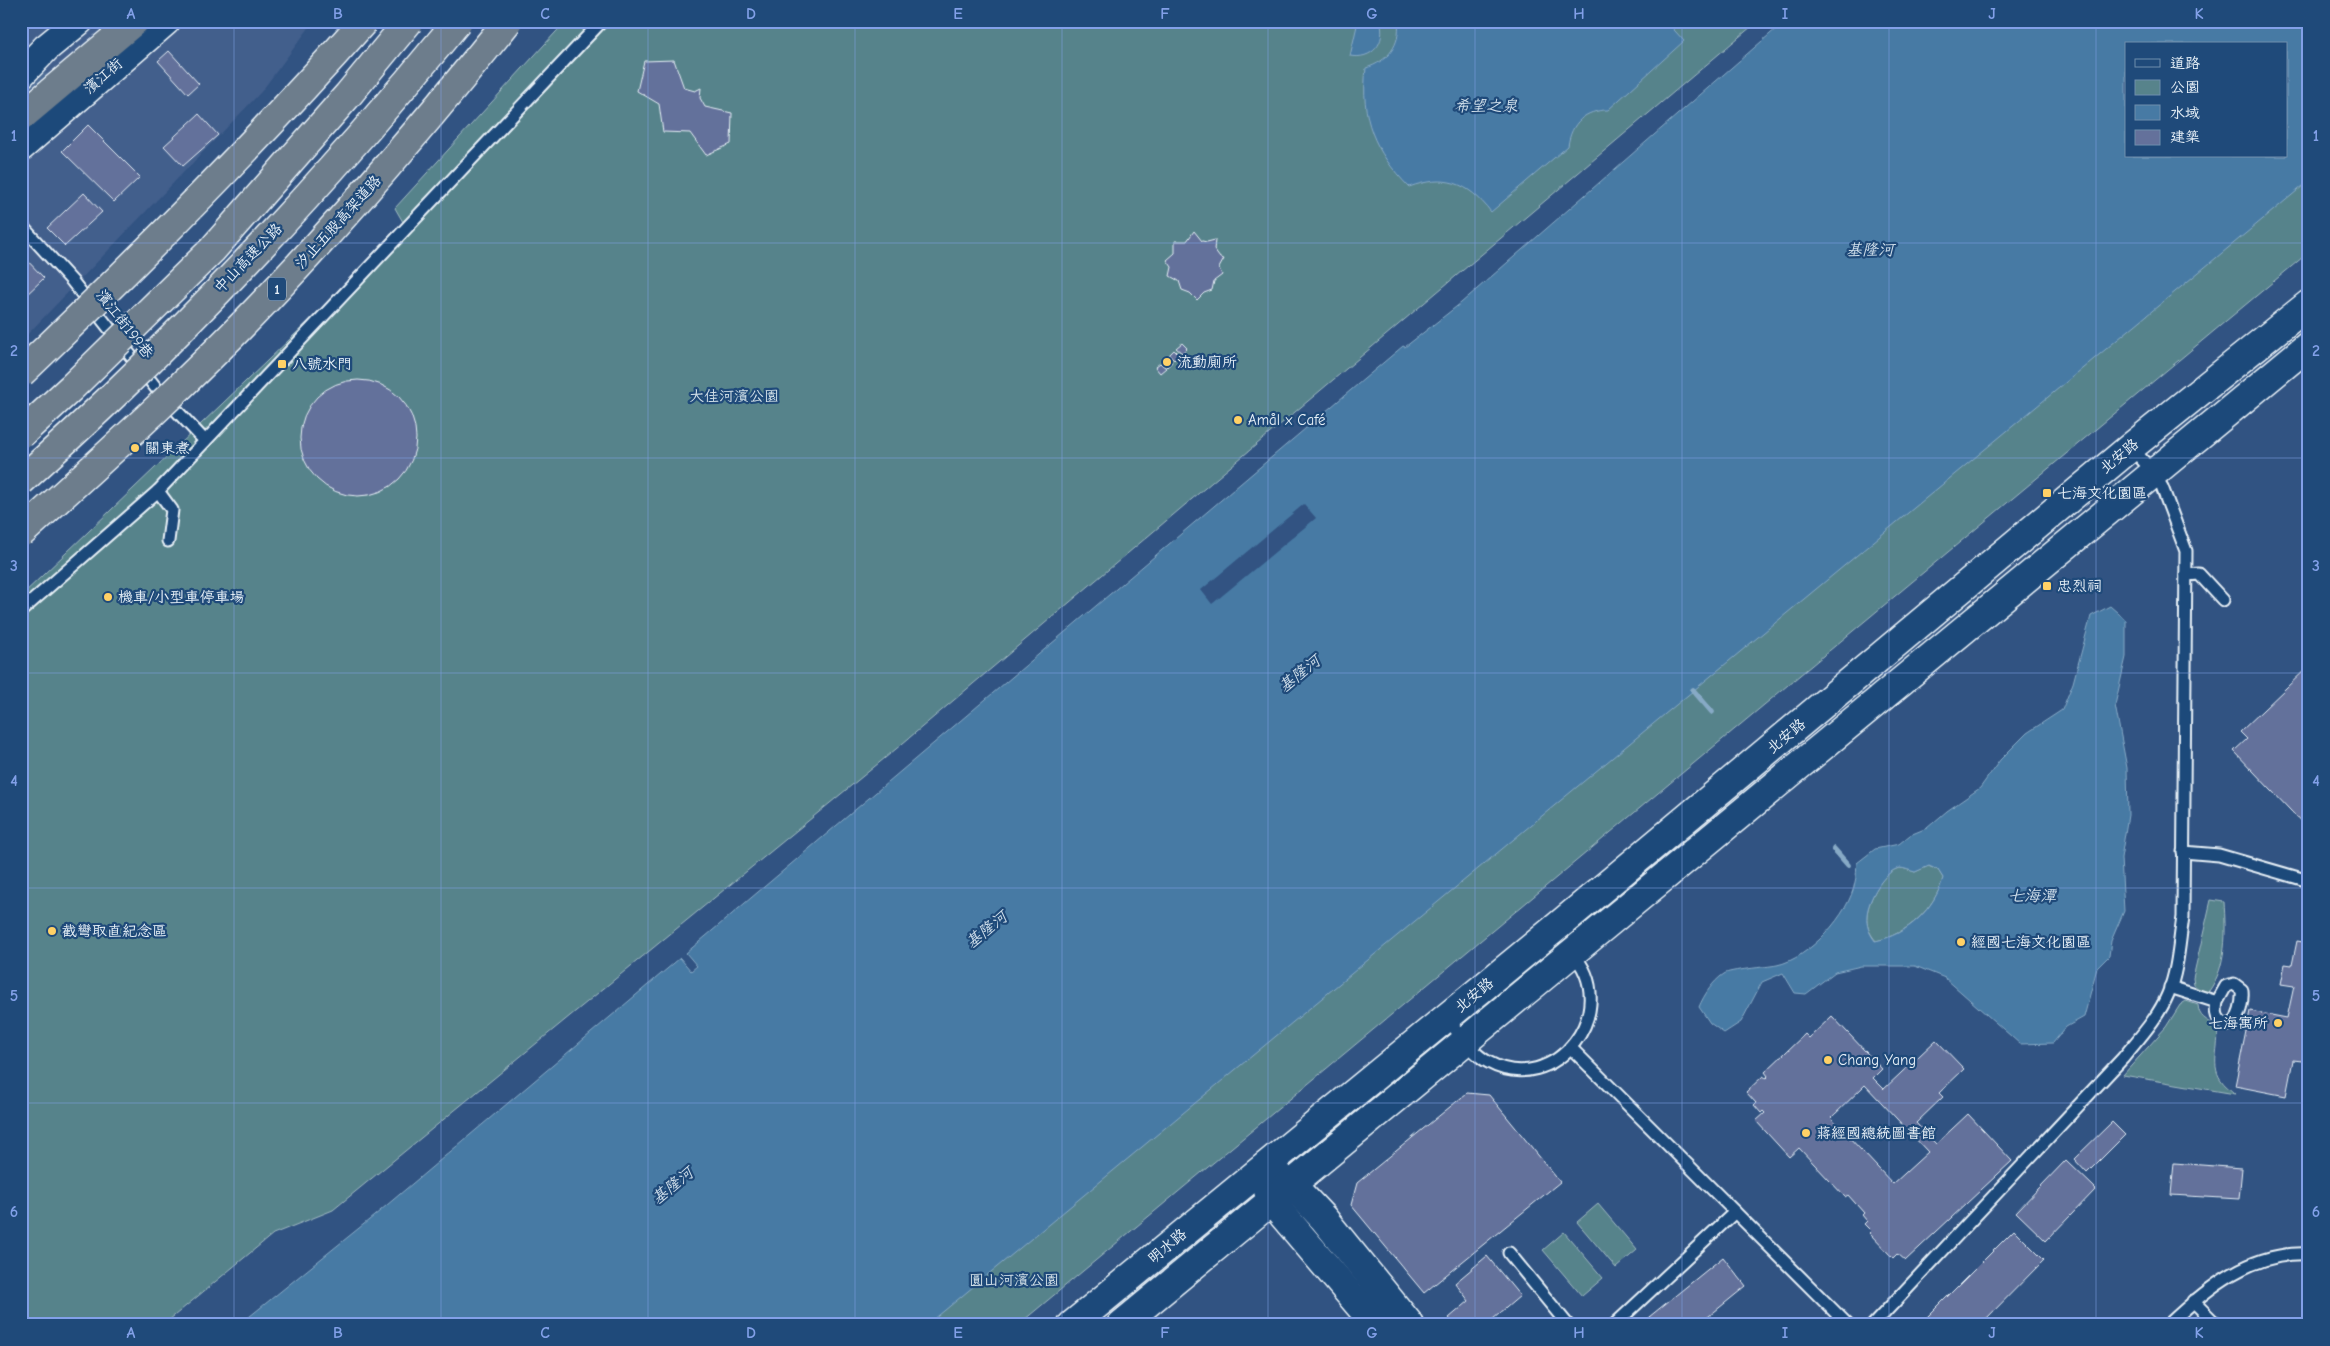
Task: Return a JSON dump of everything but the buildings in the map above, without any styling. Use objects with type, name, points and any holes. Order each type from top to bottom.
[{"type":"highway","points":[[28,131],[135,21]]},
{"type":"highway","points":[[21,374],[113,286],[243,153],[364,21]]},
{"type":"highway","points":[[21,434],[71,388],[212,250],[348,95],[409,21]]},
{"type":"highway","name":"中山高速公路","points":[[21,480],[119,390],[264,243],[389,105],[458,21]]},
{"type":"highway","name":"汐止五股高架道路","points":[[21,533],[149,417],[286,280],[418,132],[508,21]]},
{"type":"main road","points":[[21,74],[46,48],[79,21]]},
{"type":"main road","name":"濱江街","points":[[21,155],[28,131],[166,21]]},
{"type":"main road","points":[[21,63],[46,48]]},
{"type":"main road","name":"北安路","points":[[1262,1167],[1553,930],[2131,446],[2309,304]]},
{"type":"main road","name":"北安路","points":[[1281,1192],[1465,1040],[1573,954],[2153,472],[2309,345]]},
{"type":"main road","points":[[1262,1167],[1376,1325]]},
{"type":"main road","name":"明水路","points":[[1072,1325],[1262,1167]]},
{"type":"main road","points":[[1281,1192],[1324,1219],[1410,1325]]},
{"type":"main road","name":"明水路","points":[[1121,1325],[1281,1192]]},
{"type":"lane","points":[[21,612],[158,491],[602,21]]},
{"type":"lane","name":"濱江街199巷","points":[[21,225],[72,281],[160,393],[205,441]]},
{"type":"lane","points":[[1872,1325],[2123,1058],[2149,1027],[2170,987],[2176,967],[2183,917],[2186,551],[2162,487],[2153,472],[2131,446]]},
{"type":"lane","points":[[158,491],[172,510],[168,541]]},
{"type":"lane","points":[[2186,575],[2199,574],[2223,600]]},
{"type":"lane","points":[[2183,852],[2219,855],[2309,880]]},
{"type":"lane","points":[[1446,1018],[1471,1049],[1488,1062],[1510,1069],[1532,1069],[1554,1062],[1571,1048],[1585,1028],[1591,1005],[1588,982],[1579,960],[1553,930]]},
{"type":"lane","points":[[2170,987],[2217,1002]]},
{"type":"lane","points":[[1571,1048],[1848,1325]]},
{"type":"lane","points":[[1614,1325],[1734,1212]]},
{"type":"lane","points":[[1509,1253],[1568,1325]]},
{"type":"lane","points":[[2168,1325],[2193,1301],[2228,1275],[2260,1259],[2309,1254]]},
{"type":"lane","points":[[2193,1301],[2217,1325]]},
{"type":"shaded area","points":[[21,21],[314,21],[261,92],[21,341]]},
{"type":"green space","name":"大佳河濱公園","points":[[566,21],[1758,21],[896,749],[333,1210],[273,1234],[163,1325],[21,1325],[21,596],[357,275],[403,222],[395,208]]},
{"type":"green space","name":"圓山河濱公園","points":[[2309,157],[2309,252],[1018,1325],[902,1325]]},
{"type":"green space","points":[[1928,866],[1938,870],[1943,878],[1934,900],[1918,919],[1909,926],[1887,938],[1876,941],[1868,929],[1867,919],[1870,902],[1882,880],[1894,870],[1900,868],[1915,872]]},
{"type":"green space","points":[[2211,900],[2224,902],[2224,948],[2215,981],[2209,991],[2202,992],[2194,985],[2193,978]]},
{"type":"green space","points":[[2186,1001],[2198,1005],[2201,1016],[2216,1026],[2218,1039],[2216,1067],[2221,1080],[2235,1094],[2123,1075],[2166,1027],[2180,1005]]},
{"type":"green space","points":[[1598,1204],[1637,1250],[1616,1268],[1577,1222]]},
{"type":"green space","points":[[1564,1232],[1603,1278],[1582,1296],[1543,1250]]},
{"type":"water","points":[[1358,21],[1380,21],[1382,29],[1376,48],[1358,57],[1350,56]]},
{"type":"water","name":"希望之泉","points":[[1398,21],[1666,21],[1684,41],[1608,110],[1592,112],[1580,119],[1572,131],[1568,146],[1491,212],[1474,194],[1455,183],[1434,181],[1409,187],[1397,174],[1378,147],[1372,133],[1365,103],[1366,68],[1381,61],[1391,51],[1397,37]]},
{"type":"water","name":"基隆河","points":[[1785,21],[2309,21],[2309,181],[927,1325],[239,1325],[374,1216],[680,958],[691,971],[697,966],[686,953],[1403,346],[1405,347],[1461,303]]},
{"type":"water","name":"七海潭","points":[[2110,606],[2126,620],[2126,657],[2115,705],[2127,768],[2128,815],[2121,858],[2124,911],[2111,941],[2109,956],[2097,968],[2084,1017],[2066,1027],[2053,1043],[2020,1044],[1945,978],[1915,966],[1861,966],[1835,972],[1806,994],[1795,993],[1783,973],[1762,982],[1741,1022],[1724,1033],[1710,1023],[1699,1007],[1716,980],[1724,974],[1733,971],[1777,965],[1789,961],[1814,945],[1845,908],[1856,880],[1857,863],[1875,849],[1899,844],[1910,835],[1927,828],[1947,811],[1980,788],[2000,760],[2027,733],[2062,710],[2073,683],[2091,616]],"holes":[[[1929,866],[1938,870],[1943,878],[1934,900],[1926,910],[1908,927],[1887,938],[1875,941],[1868,929],[1868,909],[1874,894],[1888,874],[1900,868],[1915,872]]]},
{"type":"pier","points":[[1304,504],[1316,518],[1212,604],[1201,590]]},
{"type":"waterway","points":[[1693,690],[1712,712]]},
{"type":"waterway","points":[[1834,849],[1848,865]]},
{"type":"tunnel","points":[[21,91],[43,54]]},
{"type":"place","name":"流動廁所","points":[[1167,362]]},
{"type":"place","name":"八號水門","points":[[282,364]]},
{"type":"place","name":"Amål x Café","points":[[1238,420]]},
{"type":"place","name":"關東煮","points":[[135,448]]},
{"type":"place","name":"七海文化園區","points":[[2047,493]]},
{"type":"place","name":"忠烈祠","points":[[2047,586]]},
{"type":"place","name":"機車/小型車停車場","points":[[108,597]]},
{"type":"place","name":"截彎取直紀念區","points":[[52,931]]},
{"type":"place","name":"經國七海文化園區","points":[[1961,942]]},
{"type":"place","name":"七海寓所","points":[[2278,1023]]},
{"type":"place","name":"Chang Yang","points":[[1828,1060]]},
{"type":"place","name":"蔣經國總統圖書館","points":[[1806,1133]]}]
